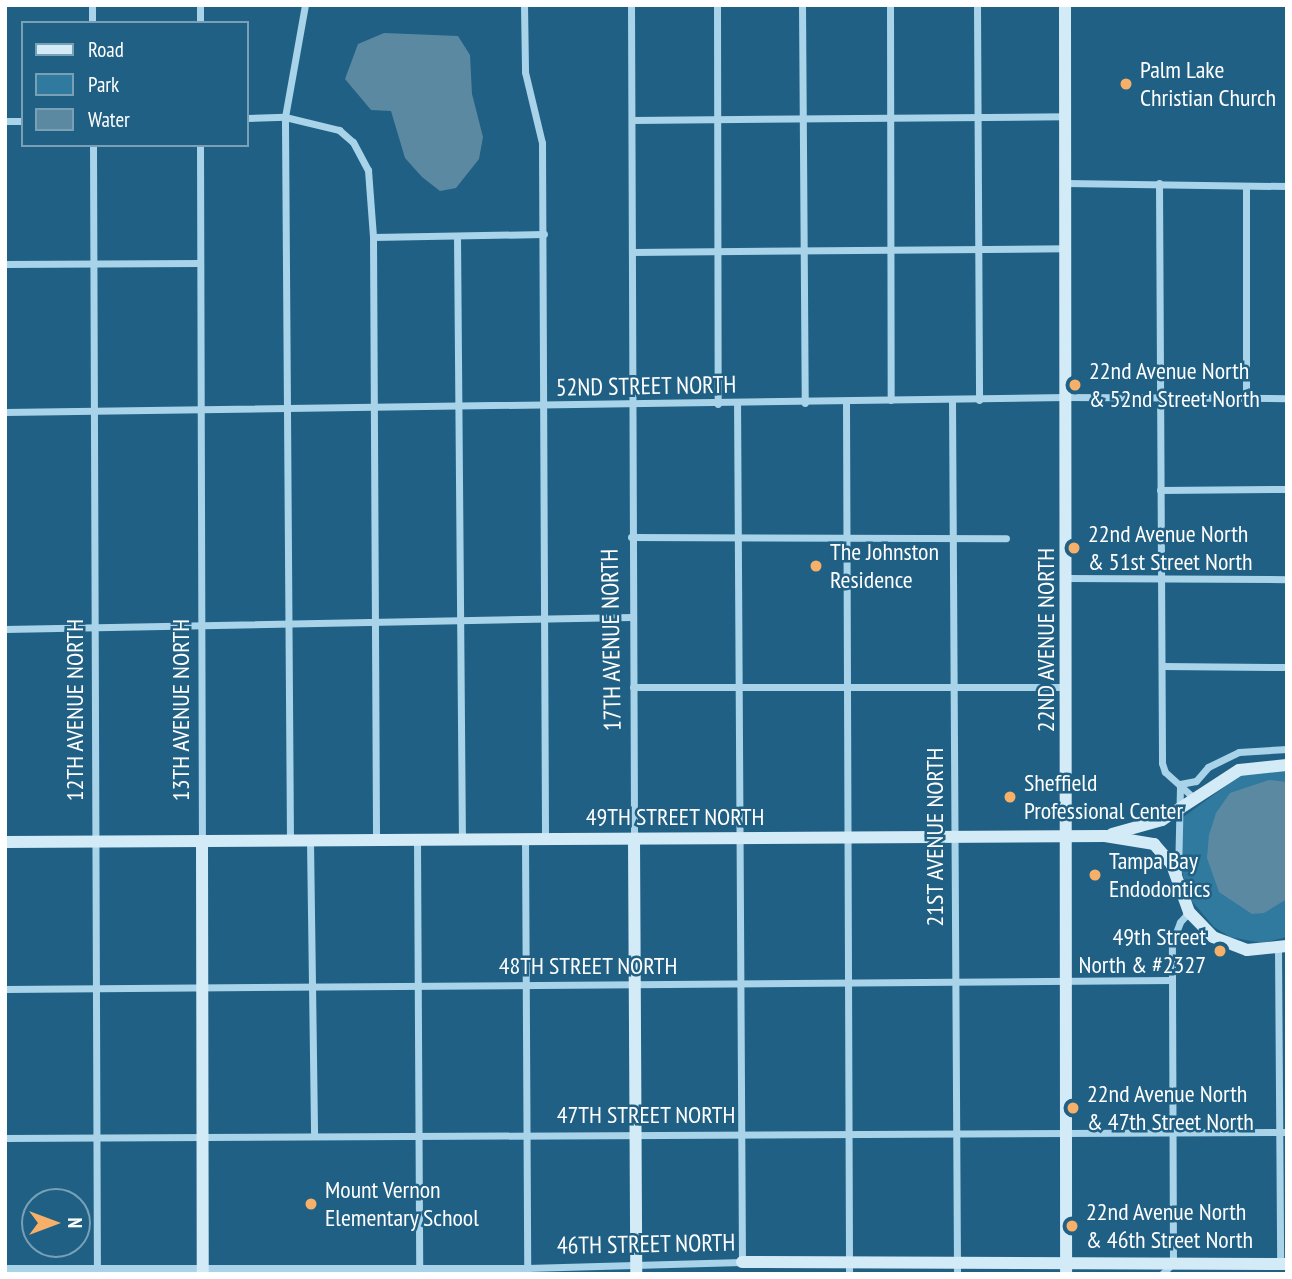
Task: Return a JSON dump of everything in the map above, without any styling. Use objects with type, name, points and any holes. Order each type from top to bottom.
[{"type":"main road","name":"22ND AVENUE NORTH","points":[[1065,5],[1068,984],[1066,1269]]},
{"type":"main road","points":[[1105,836],[1162,820],[1239,770],[1287,765]]},
{"type":"main road","name":"49TH STREET NORTH","points":[[5,842],[1105,836],[1154,844],[1172,865],[1189,912],[1213,937],[1247,950],[1282,947]]},
{"type":"main road","name":"17TH AVENUE NORTH","points":[[634,839],[636,1269]]},
{"type":"main road","name":"13TH AVENUE NORTH","points":[[202,841],[203,1271]]},
{"type":"main road","name":"46TH STREET NORTH","points":[[741,1262],[849,1269],[1066,1269],[1172,1263],[1242,1269],[1283,1264]]},
{"type":"street","points":[[290,841],[285,117],[305,5]]},
{"type":"street","points":[[524,5],[526,72],[542,143],[545,839]]},
{"type":"street","name":"17TH AVENUE NORTH","points":[[631,5],[634,839]]},
{"type":"street","points":[[717,5],[718,404]]},
{"type":"street","points":[[802,5],[805,403]]},
{"type":"street","points":[[890,5],[891,400]]},
{"type":"street","points":[[977,5],[979,400]]},
{"type":"street","points":[[632,120],[1065,116]]},
{"type":"street","points":[[248,118],[285,117],[321,123],[353,142],[368,170],[373,237],[376,840]]},
{"type":"street","name":"12TH AVENUE NORTH","points":[[93,147],[97,1271]]},
{"type":"street","name":"13TH AVENUE NORTH","points":[[200,147],[202,841]]},
{"type":"street","points":[[1065,183],[1287,186]]},
{"type":"street","points":[[1159,183],[1163,768],[1195,800]]},
{"type":"street","points":[[1246,186],[1246,400]]},
{"type":"street","points":[[373,237],[544,234]]},
{"type":"street","points":[[457,236],[462,840]]},
{"type":"street","points":[[632,252],[1066,248]]},
{"type":"street","points":[[5,264],[200,263]]},
{"type":"street","name":"52ND STREET NORTH","points":[[5,412],[92,409],[632,406],[1066,397],[1246,400],[1287,398]]},
{"type":"street","name":"21ST AVENUE NORTH","points":[[952,399],[957,1269]]},
{"type":"street","points":[[846,401],[849,1269]]},
{"type":"street","points":[[737,404],[741,1262]]},
{"type":"street","points":[[1160,490],[1287,489]]},
{"type":"street","points":[[631,537],[1006,538]]},
{"type":"street","points":[[1067,578],[1287,579]]},
{"type":"street","points":[[5,629],[632,617]]},
{"type":"street","points":[[1162,666],[1287,667]]},
{"type":"street","points":[[633,687],[1067,687]]},
{"type":"street","points":[[1180,784],[1196,781],[1208,767],[1239,752],[1287,749]]},
{"type":"street","points":[[1178,882],[1180,784]]},
{"type":"street","points":[[525,839],[529,1135],[527,1271]]},
{"type":"street","points":[[417,840],[419,1271]]},
{"type":"street","points":[[310,841],[314,1136]]},
{"type":"street","points":[[1162,1274],[1172,1263],[1171,980],[1175,931],[1189,912]]},
{"type":"street","points":[[1282,947],[1283,1264]]},
{"type":"street","name":"48TH STREET NORTH","points":[[5,989],[1068,984],[1171,980]]},
{"type":"street","name":"47TH STREET NORTH","points":[[5,1138],[1283,1132]]},
{"type":"street","name":"46TH STREET NORTH","points":[[5,1268],[97,1271],[527,1271],[636,1269],[741,1262]]},
{"type":"green space","points":[[1287,771],[1287,937],[1262,943],[1230,937],[1214,927],[1190,899],[1182,871],[1182,818],[1242,774]]},
{"type":"water","points":[[384,33],[458,36],[470,55],[472,94],[483,137],[479,159],[456,188],[440,191],[422,177],[405,158],[391,111],[371,110],[345,79],[358,44]]},
{"type":"water","points":[[1269,780],[1287,782],[1287,899],[1264,913],[1252,914],[1219,892],[1207,858],[1209,835],[1216,813],[1230,793]]},
{"type":"place","name":"Palm Lake Christian Church","points":[[1126,84]]},
{"type":"place","name":"22nd Avenue North & 52nd Street North","points":[[1075,385]]},
{"type":"place","name":"22nd Avenue North & 51st Street North","points":[[1074,548]]},
{"type":"place","name":"The Johnston Residence","points":[[816,566]]},
{"type":"place","name":"Sheffield Professional Center","points":[[1010,797]]},
{"type":"place","name":"Tampa Bay Endodontics","points":[[1095,875]]},
{"type":"place","name":"49th Street North & #2327","points":[[1220,951]]},
{"type":"place","name":"22nd Avenue North & 47th Street North","points":[[1073,1108]]},
{"type":"place","name":"Mount Vernon Elementary School","points":[[311,1204]]},
{"type":"place","name":"22nd Avenue North & 46th Street North","points":[[1072,1226]]}]
